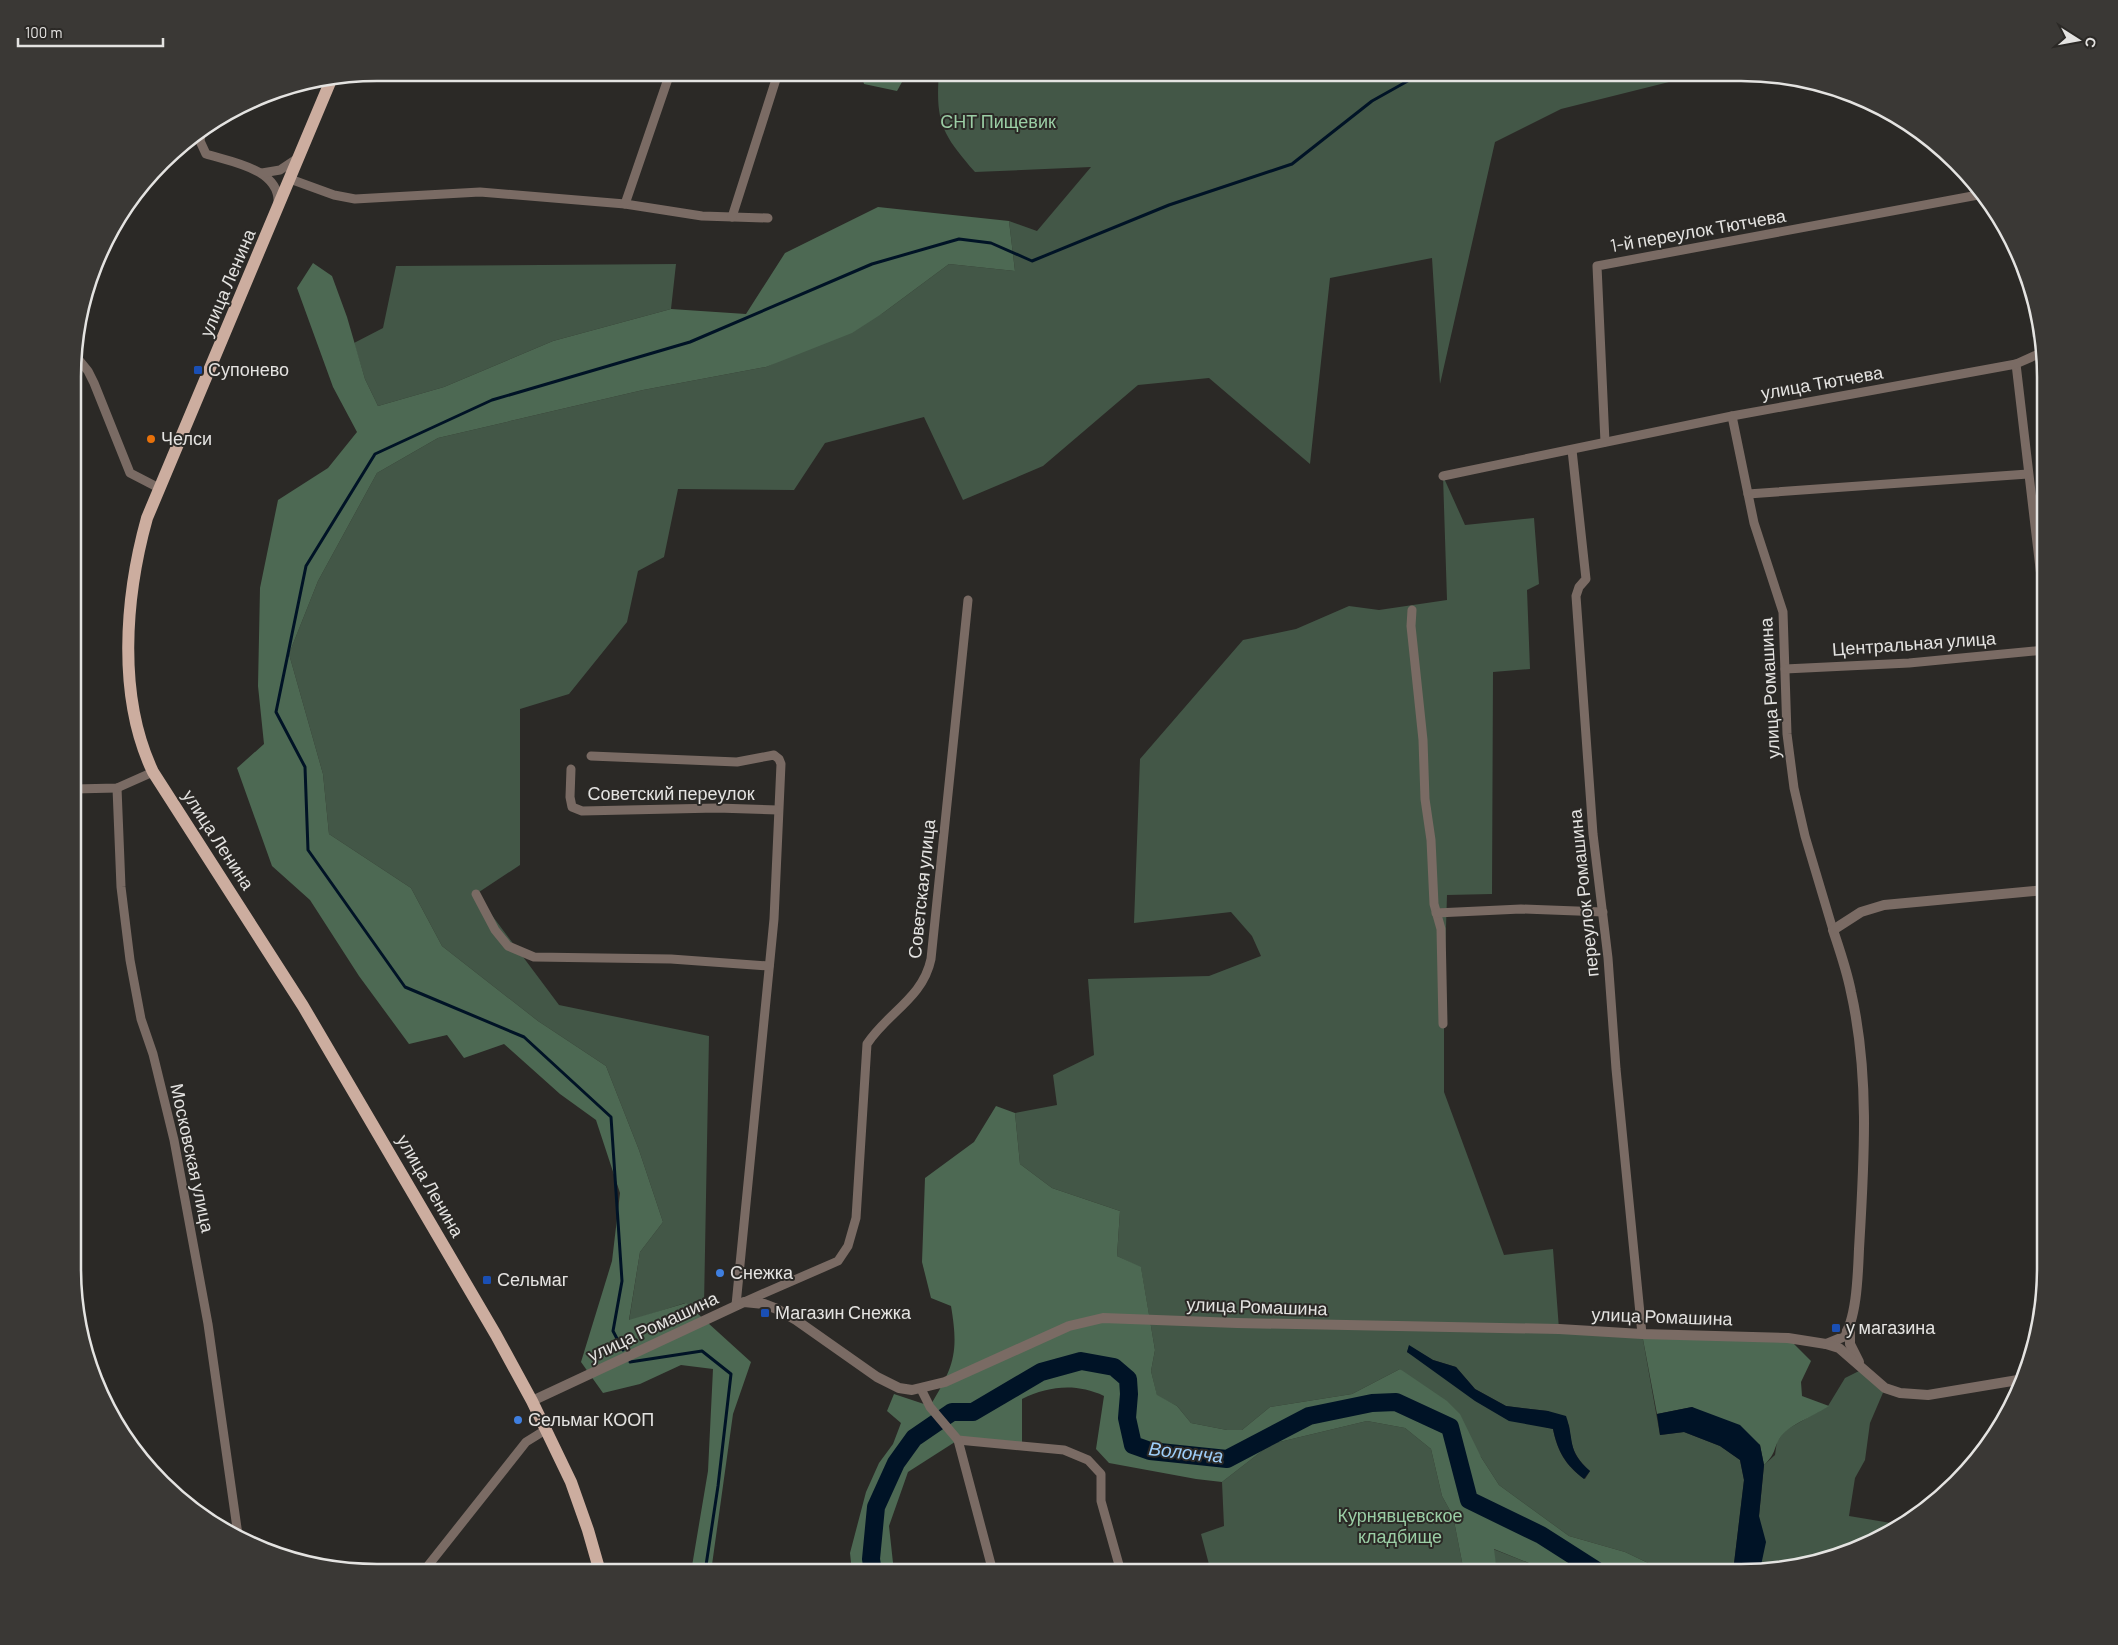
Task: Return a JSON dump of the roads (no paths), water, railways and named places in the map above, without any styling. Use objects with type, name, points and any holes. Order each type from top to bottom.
[{"type":"main road","name":"улица Ленина","points":[[329,86],[147,518],[138,552],[133,592],[129,677],[132,709],[140,741],[153,772],[303,1006],[468,1285],[532,1401],[547,1429],[580,1504],[598,1564]]},
{"type":"street","points":[[626,204],[667,81]]},
{"type":"street","points":[[732,217],[775,81]]},
{"type":"street","points":[[200,141],[206,154],[262,174],[271,180],[278,193],[276,213]]},
{"type":"street","points":[[262,174],[288,167],[299,155]]},
{"type":"street","points":[[290,178],[334,195],[355,199],[480,192],[626,204],[702,216],[768,218]]},
{"type":"street","name":"1-й переулок Тютчева","points":[[1605,442],[1596,266],[1975,197]]},
{"type":"street","name":"улица Тютчева","points":[[1443,476],[1732,416],[2016,364],[2036,355]]},
{"type":"street","points":[[82,364],[94,383],[130,473],[159,488]]},
{"type":"street","points":[[2016,364],[2037,547]]},
{"type":"street","name":"улица Ромашина","points":[[1732,416],[1754,523],[1782,612],[1787,734],[1794,788],[1805,836],[1833,930]]},
{"type":"street","name":"переулок Ромашина","points":[[1572,450],[1586,579],[1579,587],[1576,596],[1594,834],[1603,912],[1627,1188],[1642,1334]]},
{"type":"street","points":[[1748,494],[2028,474]]},
{"type":"street","name":"Советская улица","points":[[740,1303],[838,1261],[848,1246],[856,1218],[867,1044],[874,1034],[921,986],[929,971],[968,600]]},
{"type":"street","points":[[1412,610],[1411,626],[1423,740],[1425,799],[1431,840],[1436,913],[1441,929],[1443,1024]]},
{"type":"street","name":"Центральная улица","points":[[1785,669],[1909,663],[2037,651]]},
{"type":"street","points":[[591,756],[737,762],[774,755],[779,759],[774,919],[740,1303]]},
{"type":"street","name":"Советский переулок","points":[[571,769],[570,798],[572,807],[582,811],[717,808],[778,810]]},
{"type":"street","points":[[81,789],[117,788],[153,772]]},
{"type":"street","name":"Московская улица","points":[[117,788],[121,887],[130,960],[141,1019],[153,1054],[166,1105],[198,1266],[237,1528]]},
{"type":"street","points":[[1863,1369],[1850,1344],[1851,1318],[1857,1276],[1865,1158],[1864,1107],[1851,993],[1833,930],[1861,912],[1884,905],[2037,891]]},
{"type":"street","points":[[476,894],[495,930],[508,946],[534,957],[662,959],[769,966]]},
{"type":"street","points":[[1436,913],[1521,909],[1603,912]]},
{"type":"street","name":"улица Ромашина","points":[[532,1401],[740,1303],[764,1304],[796,1320],[855,1364],[890,1384],[906,1389],[921,1389],[945,1382],[1069,1326],[1103,1318],[1237,1323],[1559,1329],[1642,1334],[1788,1338],[1826,1344],[1838,1348],[1885,1388],[1913,1395],[1928,1395],[2015,1380]]},
{"type":"street","points":[[1826,1344],[1843,1337],[1851,1318]]},
{"type":"street","points":[[921,1389],[940,1419],[958,1440],[990,1564]]},
{"type":"street","points":[[429,1564],[526,1442],[547,1429]]},
{"type":"street","points":[[958,1440],[1064,1450],[1088,1460],[1101,1474],[1101,1501],[1119,1564]]},
{"type":"water","points":[[1409,1345],[1433,1360],[1456,1367],[1475,1389],[1506,1406],[1548,1411],[1566,1416],[1574,1451],[1582,1464],[1590,1471],[1584,1479],[1567,1463],[1557,1444],[1553,1429],[1509,1421],[1475,1401],[1407,1352]]},
{"type":"water","points":[[1692,1407],[1740,1425],[1760,1445],[1764,1465],[1759,1516],[1766,1542],[1762,1563],[1734,1564],[1744,1480],[1740,1460],[1720,1446],[1684,1432],[1660,1435],[1657,1414]]},
{"type":"waterway","points":[[623,1350],[613,1331],[622,1281],[611,1117],[524,1037],[405,987],[308,850],[305,767],[276,712],[306,566],[375,454],[492,400],[690,342],[872,264],[959,239],[991,243],[1032,261],[1169,205],[1292,164],[1372,101],[1408,81]]},
{"type":"waterway","points":[[630,1362],[702,1351],[731,1374],[718,1486],[706,1564]]},
{"type":"waterway","name":"Волонча","points":[[872,1564],[876,1507],[896,1463],[914,1438],[952,1412],[973,1412],[1041,1372],[1081,1361],[1114,1367],[1128,1379],[1127,1418],[1133,1445],[1150,1451],[1227,1459],[1309,1416],[1372,1403],[1396,1402],[1450,1427],[1469,1500],[1541,1535],[1586,1564]]},
{"type":"place","name":"Супонево","points":[[198,370]]},
{"type":"place","name":"Челси","points":[[151,439]]},
{"type":"place","name":"Снежка","points":[[720,1273]]},
{"type":"place","name":"Сельмаг","points":[[487,1280]]},
{"type":"place","name":"Магазин Снежка","points":[[765,1313]]},
{"type":"place","name":"у магазина","points":[[1836,1328]]},
{"type":"place","name":"Сельмаг КООП","points":[[518,1420]]},
{"type":"park label","name":"СНТ Пищевик","points":[[998,122]]},
{"type":"park label","name":"Курнявцевское кладбище","points":[[1400,1526]]}]
